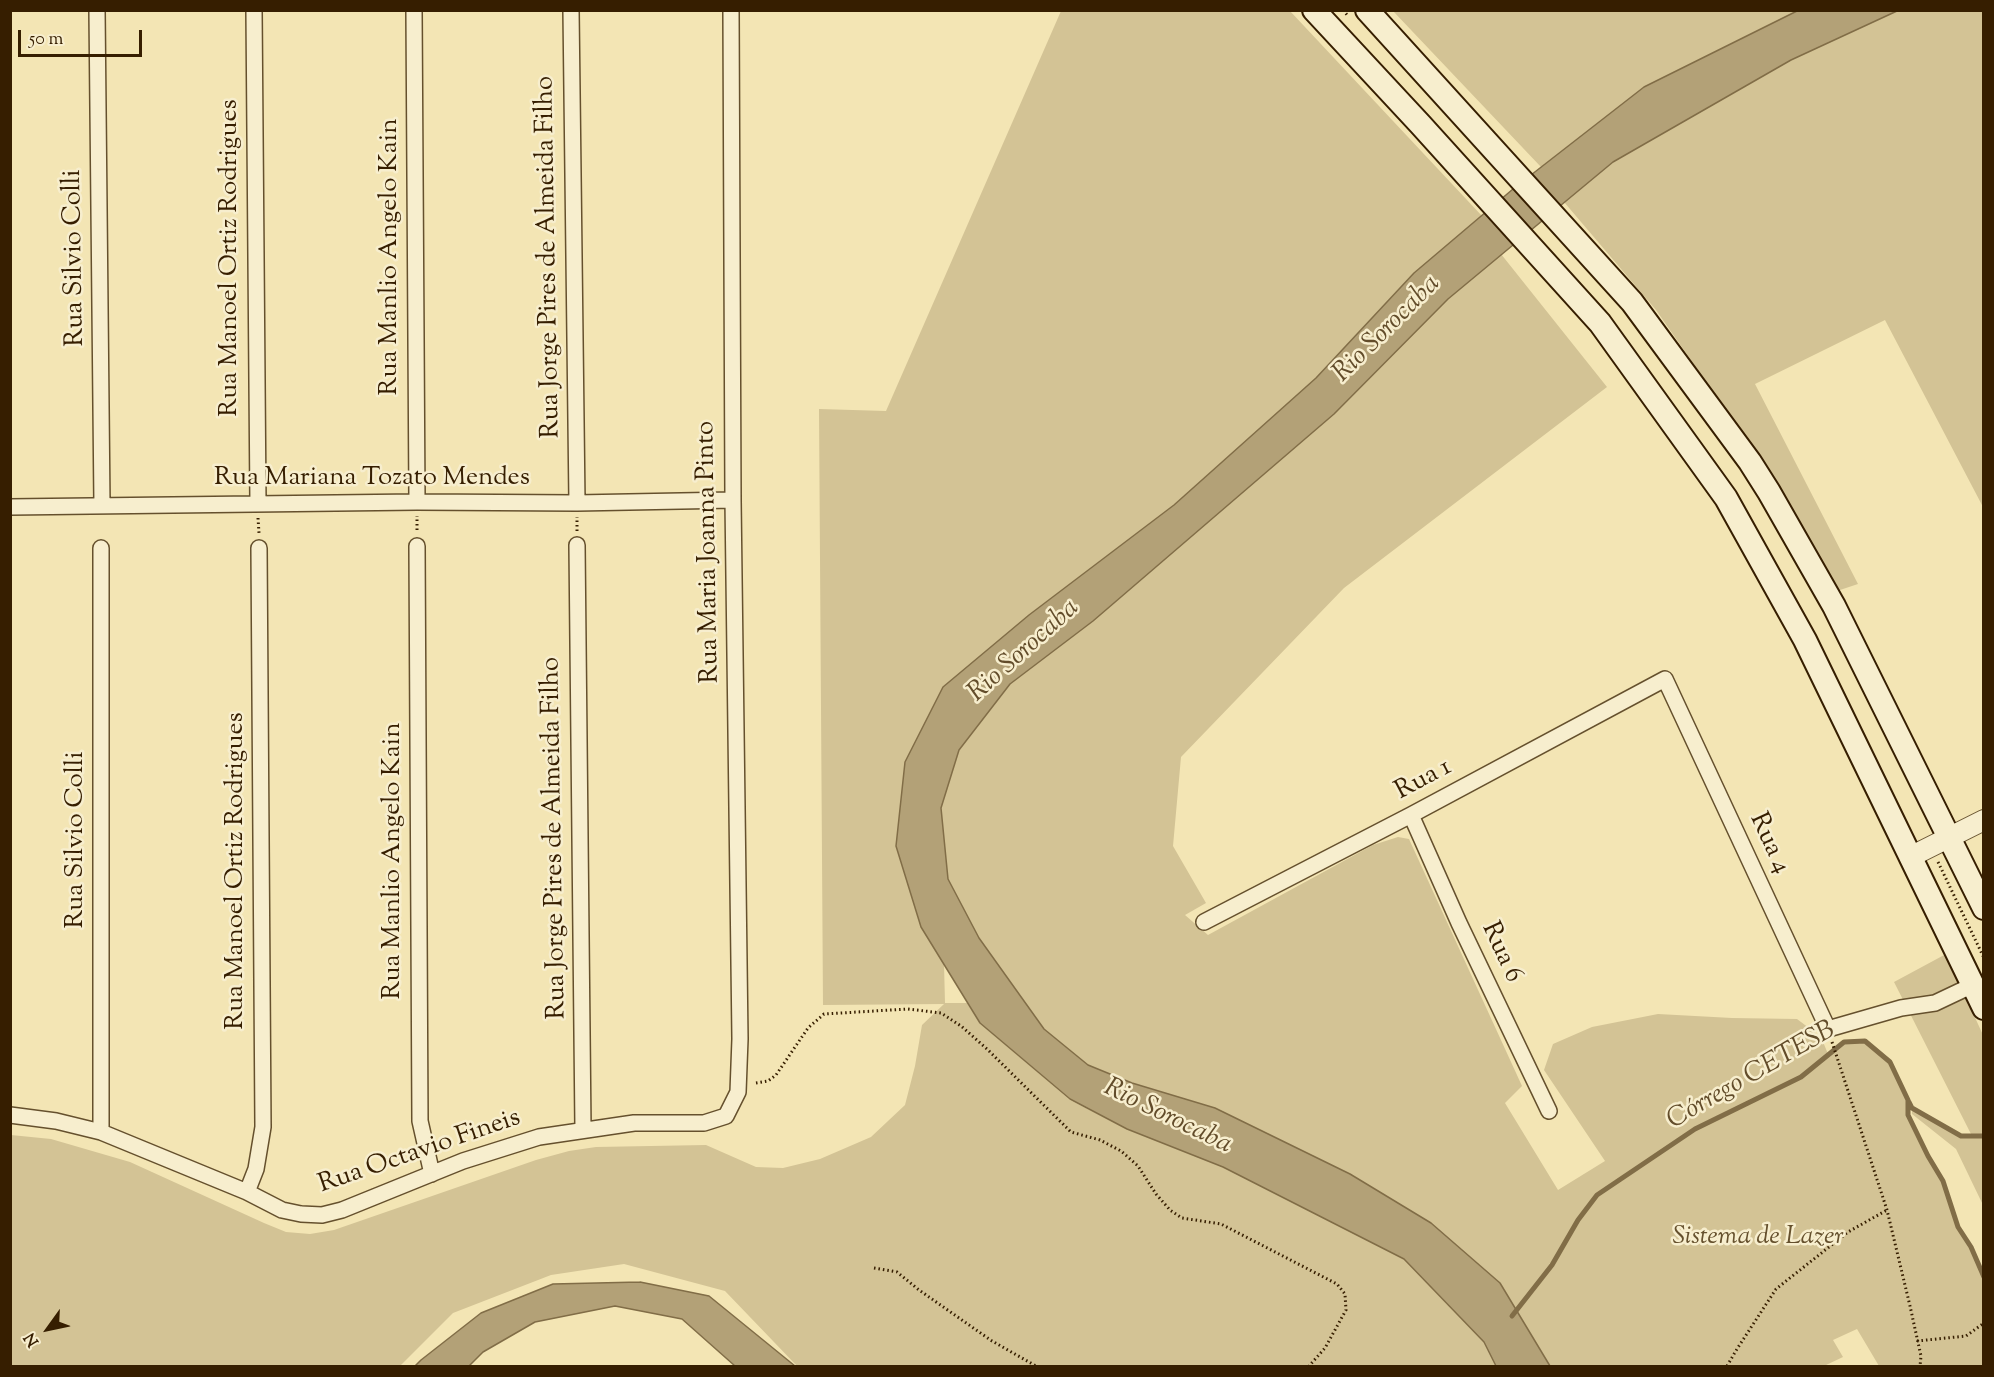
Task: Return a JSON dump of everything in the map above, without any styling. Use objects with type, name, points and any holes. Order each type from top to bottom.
[{"type":"main road","points":[[1314,10],[1599,323],[1719,488],[1805,640],[1983,1008]]},
{"type":"main road","points":[[1367,10],[1632,302],[1750,462],[1834,606],[1950,837],[1983,908]]},
{"type":"street","name":"Rua Silvio Colli","points":[[98,10],[102,505]]},
{"type":"street","name":"Rua Manoel Ortiz Rodrigues","points":[[254,10],[258,504]]},
{"type":"street","name":"Rua Manlio Angelo Kain","points":[[414,10],[417,502]]},
{"type":"street","name":"Rua Jorge Pires de Almeida Filho","points":[[571,10],[577,503]]},
{"type":"street","name":"Rua Maria Joanna Pinto","points":[[731,10],[733,500],[740,1039],[738,1092]]},
{"type":"street","name":"Rua Mariana Tozato Mendes","points":[[10,507],[733,500]]},
{"type":"street","name":"Rua Jorge Pires de Almeida Filho","points":[[577,545],[583,1130]]},
{"type":"street","name":"Rua Manlio Angelo Kain","points":[[417,546],[420,1121],[432,1174]]},
{"type":"street","name":"Rua Silvio Colli","points":[[101,548],[101,1132]]},
{"type":"street","name":"Rua Manoel Ortiz Rodrigues","points":[[247,1192],[256,1169],[263,1127],[260,548]]},
{"type":"street","name":"Rua 1","points":[[1204,922],[1411,815],[1665,679]]},
{"type":"street","name":"Rua 4","points":[[1665,679],[1830,1035]]},
{"type":"street","name":"Rua 6","points":[[1411,815],[1459,923],[1549,1111]]},
{"type":"street","points":[[1910,857],[1983,820]]},
{"type":"street","points":[[1830,1035],[1901,1008],[1935,1003],[1973,985]]},
{"type":"street","name":"Rua Octavio Fineis","points":[[10,1115],[56,1121],[101,1132],[247,1192],[282,1210],[322,1215],[342,1210],[463,1161],[539,1137],[634,1123],[704,1123],[726,1116],[738,1092]]},
{"type":"path","points":[[417,502],[417,546]]},
{"type":"path","points":[[577,503],[577,545]]},
{"type":"path","points":[[258,504],[260,548]]},
{"type":"path","points":[[1946,880],[1983,958]]},
{"type":"path","points":[[756,1083],[768,1081],[776,1075],[808,1028],[824,1014],[908,1009],[941,1013],[978,1041],[1071,1132],[1100,1140],[1121,1151],[1138,1166],[1156,1194],[1170,1210],[1182,1218],[1221,1224],[1337,1284],[1345,1294],[1346,1310],[1325,1348],[1309,1366]]},
{"type":"path","points":[[1830,1035],[1887,1210],[1921,1356],[1920,1366]]},
{"type":"path","points":[[1727,1366],[1776,1289],[1848,1232],[1887,1210]]},
{"type":"path","points":[[874,1268],[897,1272],[992,1341],[1036,1366]]},
{"type":"path","points":[[1917,1341],[1966,1336],[1983,1323]]},
{"type":"green space","points":[[1061,11],[1290,11],[1482,216],[1414,273],[1316,378],[1174,505],[1029,615],[943,687],[921,927],[944,964],[945,1003],[967,1003],[980,1023],[1070,1100],[1127,1129],[1223,1167],[1404,1259],[1484,1342],[1496,1366],[797,1366],[725,1291],[624,1264],[551,1275],[453,1313],[400,1366],[11,1366],[11,1135],[51,1139],[130,1162],[286,1232],[310,1234],[334,1230],[536,1160],[569,1151],[596,1147],[706,1145],[756,1167],[783,1168],[820,1159],[871,1137],[905,1105],[922,1025],[944,1004],[823,1005],[819,409],[886,411]]},
{"type":"green space","points":[[1393,11],[1801,11],[1644,87],[1541,167]]},
{"type":"green space","points":[[1897,11],[1983,11],[1983,507],[1885,320],[1755,384],[1858,584],[1837,591],[1709,386],[1656,310],[1564,202],[1613,162],[1791,60]]},
{"type":"green space","name":"Sistema de Lazer","points":[[1501,254],[1607,387],[1344,588],[1181,757],[1173,846],[1206,903],[1185,915],[1208,935],[1373,845],[1398,837],[1409,839],[1522,1086],[1505,1103],[1558,1190],[1605,1161],[1544,1070],[1553,1044],[1592,1027],[1658,1014],[1797,1019],[1821,1037],[1828,1054],[1844,1042],[1865,1041],[1890,1062],[1908,1100],[1908,1115],[1943,1181],[1958,1227],[1971,1247],[1983,1277],[1983,1366],[1879,1366],[1857,1329],[1833,1340],[1843,1357],[1824,1366],[1550,1366],[1500,1283],[1431,1223],[1350,1174],[1215,1108],[1132,1083],[1088,1065],[1044,1029],[979,938],[948,879],[941,808],[959,750],[1010,684],[1093,621],[1334,414],[1439,307]]},
{"type":"green space","points":[[1946,954],[1983,1035],[1983,1205],[1956,1149],[1912,1114],[1912,1108],[1961,1136],[1972,1136],[1894,982]]},
{"type":"water","name":"Rio Sorocaba","points":[[1797,11],[1897,11],[1791,60],[1613,162],[1448,299],[1334,414],[1093,621],[1010,684],[959,750],[941,808],[948,879],[979,938],[1044,1029],[1088,1065],[1132,1083],[1215,1108],[1350,1174],[1431,1223],[1500,1283],[1550,1366],[1496,1366],[1484,1342],[1404,1259],[1223,1167],[1127,1129],[1070,1099],[980,1023],[921,927],[896,846],[905,762],[943,687],[1029,615],[1174,505],[1316,378],[1414,273],[1513,189],[1644,87]]},
{"type":"water","points":[[640,1282],[709,1296],[795,1366],[735,1366],[682,1319],[615,1306],[535,1322],[483,1352],[469,1366],[415,1366],[481,1313],[553,1284]]},
{"type":"waterway","name":"Córrego CETESB","points":[[1512,1316],[1552,1265],[1578,1220],[1597,1195],[1695,1129],[1801,1077],[1844,1042],[1865,1041],[1890,1062],[1908,1100],[1908,1115],[1943,1181],[1958,1227],[1971,1247],[1984,1277]]},
{"type":"waterway","points":[[1909,1102],[1912,1108],[1961,1136],[1984,1136]]}]
